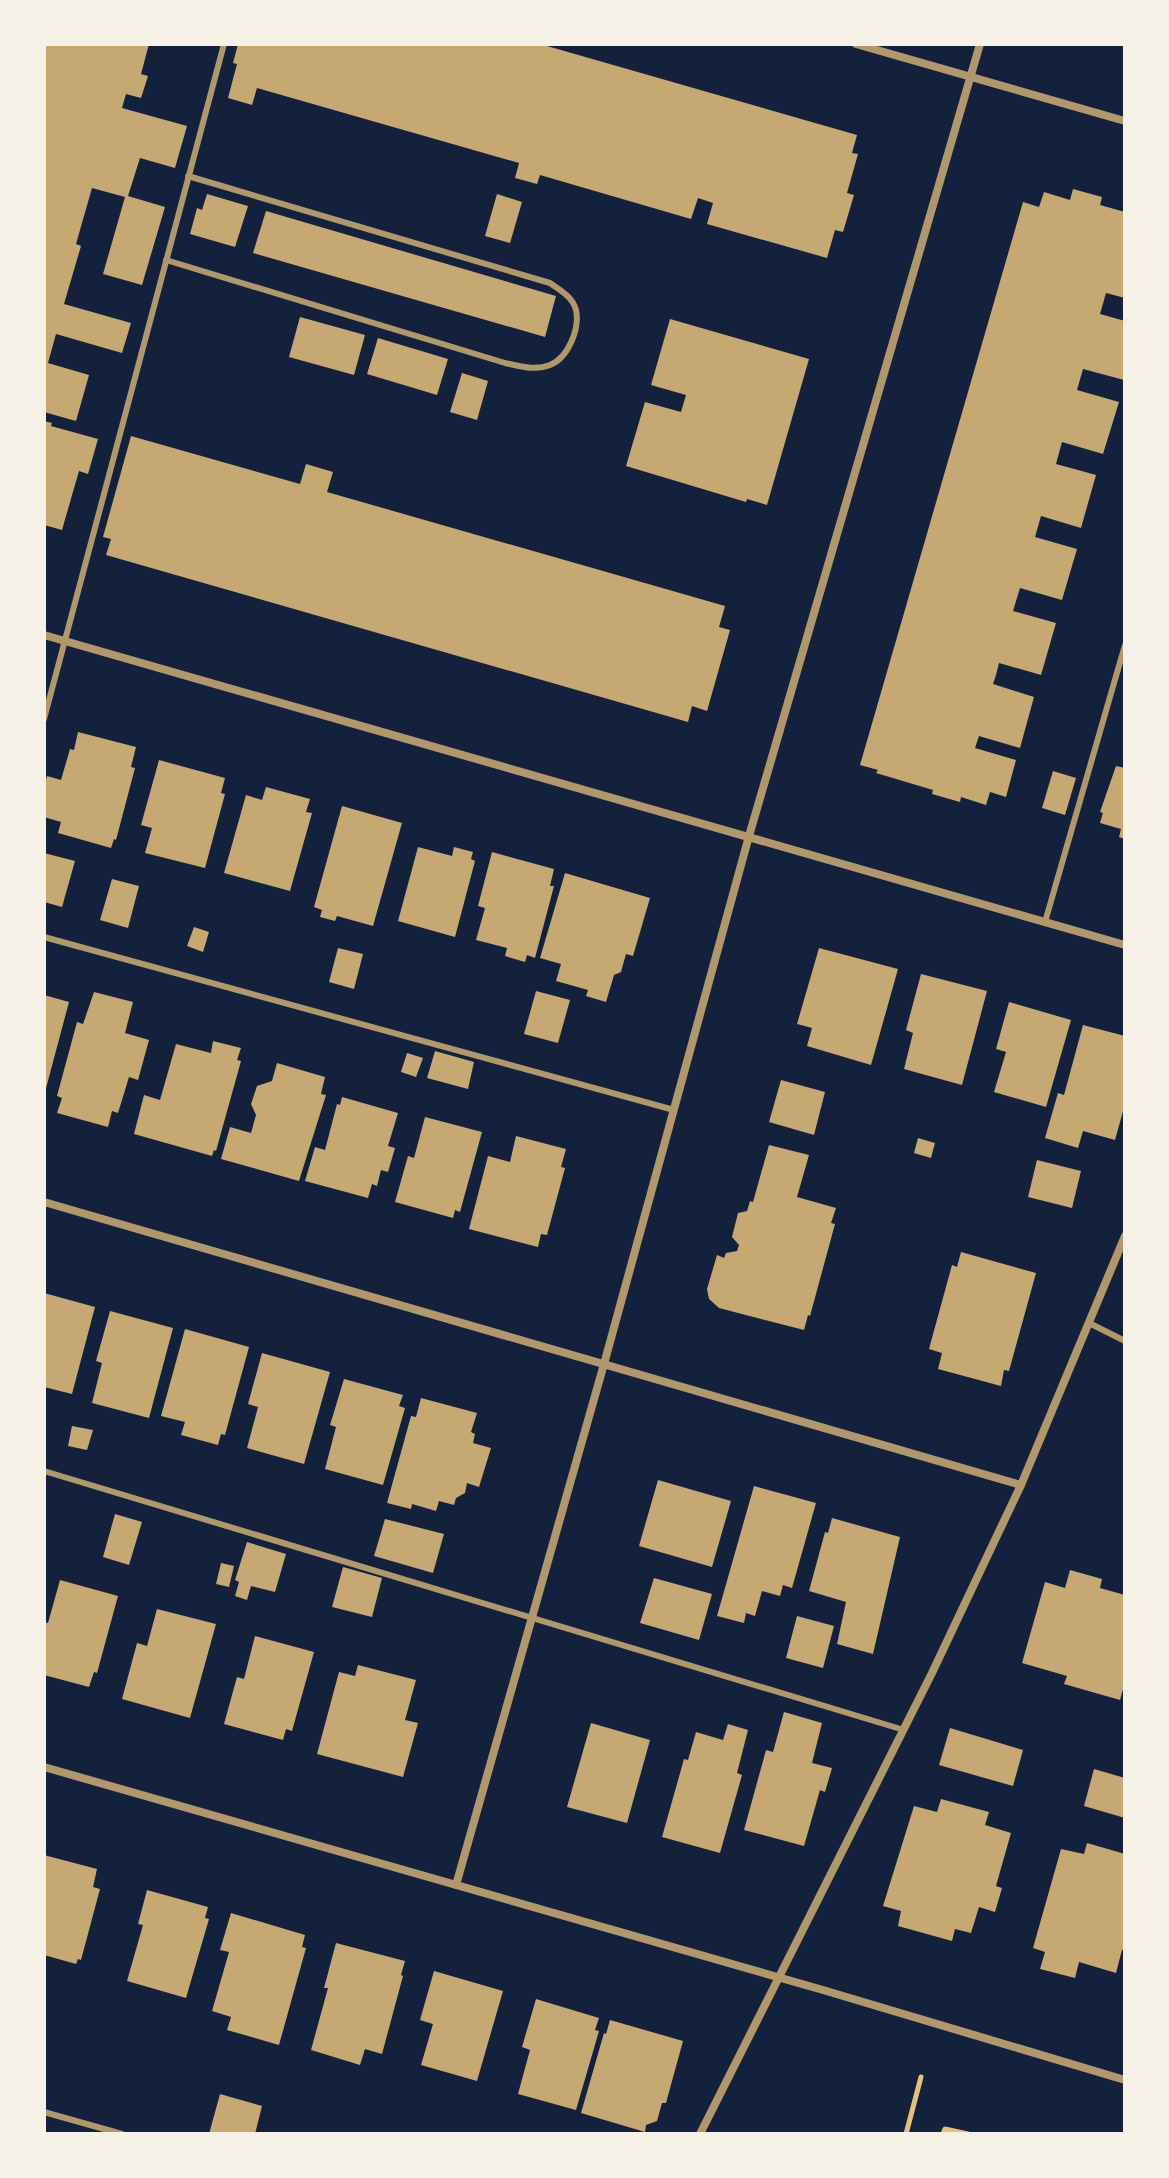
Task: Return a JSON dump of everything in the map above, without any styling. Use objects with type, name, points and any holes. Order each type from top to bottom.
[{"type":"street","points":[[856,44],[1125,121]]},
{"type":"street","points":[[456,1885],[749,836],[980,44]]},
{"type":"street","points":[[44,635],[1125,945]]},
{"type":"street","points":[[44,1202],[1021,1485]]},
{"type":"street","points":[[700,2134],[904,1730],[1021,1485],[1125,1236]]},
{"type":"street","points":[[44,1767],[779,1977],[1125,2080]]},
{"type":"lane","points":[[44,719],[224,44]]},
{"type":"lane","points":[[166,260],[532,369],[552,364],[566,352],[575,331],[576,310],[568,295],[550,283],[188,176]]},
{"type":"lane","points":[[1045,922],[1125,645]]},
{"type":"lane","points":[[44,937],[674,1110]]},
{"type":"lane","points":[[1089,1323],[1125,1341]]},
{"type":"lane","points":[[44,1471],[904,1730]]},
{"type":"lane","points":[[44,2112],[122,2134]]},
{"type":"path","points":[[906,2134],[921,2077]]},
{"type":"path","points":[[943,2134],[945,2129],[968,2134]]},
{"type":"building","points":[[44,44],[149,44],[141,74],[148,76],[141,98],[126,94],[122,108],[187,126],[175,168],[140,158],[128,196],[165,207],[142,285],[103,274],[125,197],[92,188],[76,244],[81,246],[64,304],[131,323],[122,353],[56,334],[48,363],[89,375],[76,421],[44,412]]},
{"type":"building","points":[[238,44],[540,44],[857,135],[852,153],[858,154],[847,193],[854,195],[843,232],[835,230],[827,258],[707,224],[713,203],[698,198],[691,219],[540,175],[537,184],[515,178],[519,163],[257,88],[252,105],[228,98],[237,64],[233,63]]},
{"type":"building","points":[[1073,189],[1102,197],[1100,205],[1125,212],[1125,298],[1106,293],[1100,314],[1125,321],[1125,377],[1124,380],[1083,369],[1077,390],[1119,402],[1103,454],[1062,442],[1056,464],[1096,475],[1081,528],[1041,516],[1035,537],[1077,549],[1062,600],[1020,588],[1013,611],[1056,623],[1041,675],[999,663],[993,684],[1034,697],[1020,748],[979,736],[975,748],[1016,760],[1006,797],[990,792],[986,805],[961,797],[960,802],[860,765],[1023,202],[1039,207],[1044,192],[1070,200]]},
{"type":"building","points":[[207,194],[248,206],[235,247],[190,234],[197,208],[202,210]]},
{"type":"building","points":[[497,194],[522,202],[510,243],[485,236]]},
{"type":"building","points":[[266,211],[556,296],[545,337],[253,253]]},
{"type":"building","points":[[300,317],[365,335],[354,375],[289,357]]},
{"type":"building","points":[[670,319],[809,359],[767,505],[747,499],[746,502],[626,466],[645,402],[681,412],[686,395],[651,385]]},
{"type":"building","points":[[378,338],[448,359],[437,395],[367,374]]},
{"type":"building","points":[[462,373],[488,381],[477,420],[450,412]]},
{"type":"building","points":[[44,421],[52,423],[51,426],[98,439],[88,474],[79,471],[62,530],[44,525]]},
{"type":"building","points":[[131,436],[300,484],[306,464],[333,472],[327,492],[725,606],[719,627],[730,630],[707,711],[692,706],[688,722],[106,555],[111,539],[103,537]]},
{"type":"building","points":[[78,732],[136,747],[131,767],[135,768],[116,840],[111,848],[58,833],[61,822],[44,817],[47,776],[61,780]]},
{"type":"building","points":[[159,760],[225,778],[221,793],[225,794],[205,868],[145,853],[152,828],[141,825]]},
{"type":"building","points":[[1116,766],[1125,768],[1125,839],[1119,837],[1121,829],[1100,823],[1103,813],[1100,812]]},
{"type":"building","points":[[1053,771],[1076,778],[1065,815],[1042,808]]},
{"type":"building","points":[[266,787],[310,799],[306,812],[312,813],[290,891],[224,873],[246,795],[262,800]]},
{"type":"building","points":[[342,806],[402,823],[373,926],[337,916],[335,921],[320,917],[322,910],[314,907]]},
{"type":"building","points":[[418,847],[452,856],[454,847],[473,852],[471,859],[475,861],[455,937],[398,921]]},
{"type":"building","points":[[492,852],[554,869],[550,886],[554,886],[535,958],[527,955],[525,962],[505,956],[507,948],[476,940],[485,908],[478,906]]},
{"type":"building","points":[[44,853],[75,861],[62,907],[44,902]]},
{"type":"building","points":[[565,873],[650,898],[633,956],[626,954],[621,972],[614,975],[606,1002],[586,996],[588,990],[556,981],[561,964],[540,958]]},
{"type":"building","points":[[112,879],[139,886],[128,928],[100,920]]},
{"type":"building","points":[[194,927],[209,932],[203,952],[187,946]]},
{"type":"building","points":[[338,948],[363,954],[354,989],[329,982]]},
{"type":"building","points":[[819,948],[898,969],[871,1065],[807,1046],[812,1028],[797,1024]]},
{"type":"building","points":[[921,974],[987,991],[962,1085],[904,1069],[913,1033],[906,1030]]},
{"type":"building","points":[[536,991],[570,1000],[558,1043],[524,1034]]},
{"type":"building","points":[[94,992],[133,1002],[125,1033],[149,1040],[138,1080],[129,1077],[118,1113],[112,1111],[108,1127],[57,1113],[62,1098],[57,1096],[77,1022],[83,1024]]},
{"type":"building","points":[[44,995],[69,1002],[45,1092],[44,1092]]},
{"type":"building","points":[[1009,1002],[1071,1020],[1046,1107],[994,1092],[1006,1052],[996,1049]]},
{"type":"building","points":[[1083,1025],[1125,1036],[1125,1104],[1115,1140],[1083,1131],[1078,1148],[1045,1138],[1058,1093],[1064,1095]]},
{"type":"building","points":[[213,1041],[241,1048],[237,1060],[241,1061],[212,1156],[134,1134],[144,1095],[160,1100],[176,1044],[211,1053]]},
{"type":"building","points":[[435,1051],[474,1062],[468,1089],[427,1078]]},
{"type":"building","points":[[407,1053],[423,1058],[416,1077],[401,1072]]},
{"type":"building","points":[[277,1063],[325,1077],[321,1094],[326,1095],[299,1181],[221,1159],[230,1127],[251,1133],[256,1115],[251,1104],[257,1086],[272,1081]]},
{"type":"building","points":[[781,1080],[825,1092],[814,1135],[769,1122]]},
{"type":"building","points":[[342,1097],[398,1113],[388,1146],[395,1148],[388,1172],[381,1170],[377,1186],[372,1184],[368,1198],[305,1181],[315,1147],[325,1150],[337,1104],[340,1105]]},
{"type":"building","points":[[425,1117],[482,1132],[460,1212],[455,1210],[453,1218],[395,1202],[408,1156],[414,1158]]},
{"type":"building","points":[[516,1136],[566,1149],[561,1167],[565,1168],[547,1235],[541,1234],[538,1247],[469,1229],[488,1156],[510,1162]]},
{"type":"building","points":[[918,1138],[935,1143],[931,1158],[914,1153]]},
{"type":"building","points":[[769,1145],[809,1155],[797,1197],[836,1208],[831,1223],[835,1224],[804,1330],[719,1308],[709,1299],[707,1289],[717,1255],[724,1258],[726,1253],[737,1251],[739,1245],[732,1237],[738,1213],[747,1211],[750,1201],[753,1202]]},
{"type":"building","points":[[1037,1160],[1081,1171],[1072,1208],[1028,1197]]},
{"type":"building","points":[[961,1252],[1036,1273],[1009,1371],[1004,1370],[1001,1386],[938,1369],[942,1353],[929,1349],[952,1265],[957,1267]]},
{"type":"building","points":[[44,1293],[95,1307],[72,1394],[44,1387]]},
{"type":"building","points":[[110,1311],[173,1328],[149,1418],[92,1403],[102,1363],[96,1361]]},
{"type":"building","points":[[185,1329],[249,1347],[225,1435],[221,1434],[218,1445],[181,1435],[185,1422],[161,1416]]},
{"type":"building","points":[[262,1353],[330,1372],[304,1464],[247,1448],[258,1407],[248,1404]]},
{"type":"building","points":[[344,1379],[403,1395],[399,1406],[405,1408],[383,1485],[325,1469],[336,1427],[330,1425]]},
{"type":"building","points":[[421,1398],[477,1413],[471,1432],[475,1434],[473,1443],[491,1448],[479,1487],[467,1483],[465,1493],[456,1498],[454,1505],[439,1501],[436,1511],[412,1504],[411,1509],[387,1503],[411,1416],[416,1417]]},
{"type":"building","points":[[72,1426],[93,1430],[87,1450],[68,1446]]},
{"type":"building","points":[[658,1480],[731,1501],[712,1567],[639,1546]]},
{"type":"building","points":[[754,1486],[816,1503],[792,1588],[783,1585],[780,1596],[762,1591],[755,1616],[746,1613],[744,1623],[717,1616]]},
{"type":"building","points":[[115,1514],[142,1522],[129,1565],[103,1557]]},
{"type":"building","points":[[832,1518],[900,1537],[873,1654],[837,1644],[846,1602],[809,1591],[825,1532],[828,1533]]},
{"type":"building","points":[[385,1519],[444,1534],[433,1573],[374,1556]]},
{"type":"building","points":[[247,1542],[286,1554],[275,1592],[251,1586],[247,1600],[235,1596],[239,1582],[235,1580]]},
{"type":"building","points":[[221,1563],[234,1566],[229,1587],[216,1584]]},
{"type":"building","points":[[343,1567],[382,1578],[372,1617],[332,1607]]},
{"type":"building","points":[[1070,1570],[1102,1579],[1100,1588],[1125,1595],[1125,1682],[1120,1700],[1064,1684],[1067,1676],[1022,1663],[1045,1582],[1065,1588]]},
{"type":"building","points":[[654,1578],[712,1594],[699,1640],[640,1623]]},
{"type":"building","points":[[60,1580],[118,1596],[97,1673],[94,1672],[89,1687],[44,1675],[44,1622],[48,1623]]},
{"type":"building","points":[[157,1609],[216,1624],[190,1718],[122,1699],[137,1643],[147,1646]]},
{"type":"building","points":[[797,1616],[834,1626],[823,1668],[786,1658]]},
{"type":"building","points":[[255,1636],[314,1652],[292,1731],[286,1729],[283,1740],[224,1724],[237,1677],[244,1679]]},
{"type":"building","points":[[358,1665],[416,1680],[405,1720],[418,1723],[403,1777],[317,1754],[339,1672],[355,1676]]},
{"type":"building","points":[[784,1712],[822,1723],[812,1763],[832,1768],[825,1792],[820,1790],[804,1846],[744,1830],[766,1750],[773,1752]]},
{"type":"building","points":[[591,1723],[650,1740],[627,1823],[567,1807]]},
{"type":"building","points":[[728,1724],[748,1730],[737,1773],[742,1775],[720,1853],[662,1837],[684,1759],[688,1760],[696,1732],[723,1740]]},
{"type":"building","points":[[950,1728],[1023,1750],[1013,1786],[939,1765]]},
{"type":"building","points":[[1094,1769],[1125,1778],[1125,1818],[1084,1806]]},
{"type":"building","points":[[941,1799],[989,1812],[985,1825],[1011,1833],[996,1886],[1002,1888],[995,1912],[979,1907],[971,1933],[955,1929],[952,1941],[898,1926],[901,1911],[883,1906],[914,1806],[937,1812]]},
{"type":"building","points":[[1087,1843],[1125,1854],[1125,1951],[1122,1950],[1116,1973],[1079,1962],[1075,1978],[1040,1969],[1045,1952],[1033,1948],[1061,1849],[1084,1854]]},
{"type":"building","points":[[44,1855],[97,1869],[93,1887],[100,1889],[81,1960],[78,1959],[76,1964],[44,1955]]},
{"type":"building","points":[[147,1890],[208,1907],[205,1918],[209,1919],[186,1998],[127,1981],[143,1925],[138,1924]]},
{"type":"building","points":[[231,1913],[305,1935],[302,1947],[306,1948],[279,2045],[227,2030],[231,2017],[212,2011],[229,1952],[220,1950]]},
{"type":"building","points":[[336,1943],[405,1961],[382,2054],[365,2049],[360,2065],[311,2050],[328,1988],[324,1988]]},
{"type":"building","points":[[434,1971],[503,1991],[477,2081],[421,2065],[433,2024],[420,2020]]},
{"type":"building","points":[[536,1999],[599,2018],[595,2030],[599,2031],[576,2110],[518,2094],[530,2050],[522,2047]]},
{"type":"building","points":[[610,2020],[683,2041],[666,2103],[662,2103],[657,2121],[646,2125],[645,2132],[581,2113]]},
{"type":"building","points":[[220,2094],[262,2106],[255,2134],[209,2134]]}]
